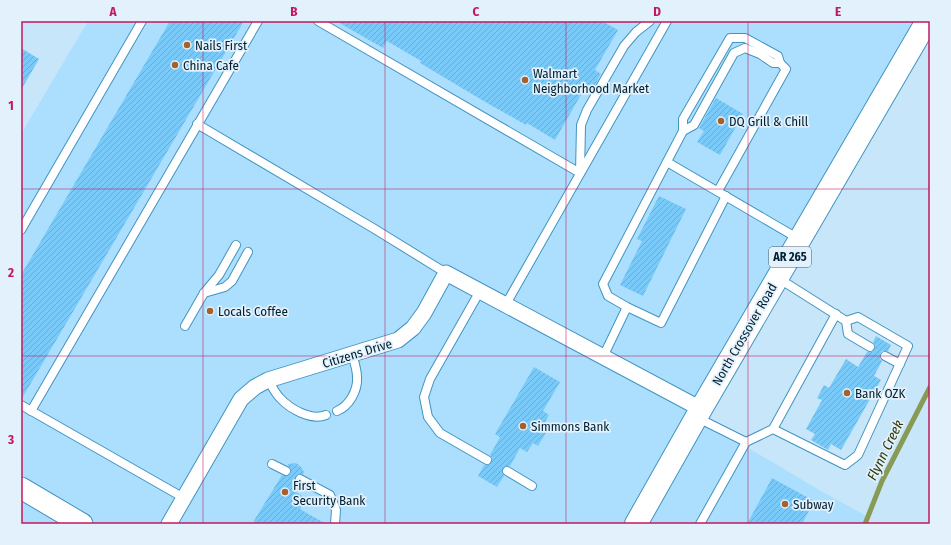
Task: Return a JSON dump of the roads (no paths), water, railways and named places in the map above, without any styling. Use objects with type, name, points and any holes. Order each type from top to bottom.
[{"type":"main road","name":"North Crossover Road","points":[[636,524],[698,413],[927,21]]},
{"type":"main road","points":[[21,488],[82,524]]},
{"type":"street","points":[[446,273],[603,357],[698,413]]},
{"type":"street","name":"Citizens Drive","points":[[169,524],[241,399],[255,387],[268,380],[398,340],[413,328],[424,313],[446,273]]},
{"type":"lane","points":[[21,230],[142,21]]},
{"type":"lane","points":[[31,410],[258,21]]},
{"type":"lane","points":[[318,21],[580,173]]},
{"type":"lane","points":[[580,173],[580,125],[624,46],[636,32],[650,21]]},
{"type":"lane","points":[[506,304],[666,21]]},
{"type":"lane","points":[[718,191],[786,69],[780,63],[778,56],[745,38],[730,38],[683,119],[683,131],[603,284],[608,296],[661,323],[726,196]]},
{"type":"lane","points":[[683,131],[694,125],[734,53],[745,48],[760,54],[773,63],[780,63]]},
{"type":"lane","points":[[197,124],[446,273]]},
{"type":"lane","points":[[667,162],[800,240]]},
{"type":"lane","points":[[185,326],[204,293],[219,274],[236,245]]},
{"type":"lane","points":[[204,293],[225,287],[232,282],[248,252]]},
{"type":"lane","points":[[778,277],[846,321],[848,334],[870,347]]},
{"type":"lane","points":[[480,291],[430,379],[424,397],[428,417],[440,433],[487,460]]},
{"type":"lane","points":[[603,357],[627,307]]},
{"type":"lane","points":[[700,524],[746,442],[773,429],[836,314]]},
{"type":"lane","points":[[773,429],[845,465],[858,455],[908,346],[858,317],[846,321]]},
{"type":"lane","points":[[337,411],[347,404],[353,396],[356,387],[357,377],[352,354]]},
{"type":"lane","points":[[885,356],[900,364]]},
{"type":"lane","points":[[268,380],[279,397],[295,409],[305,414],[315,416],[326,415]]},
{"type":"lane","points":[[21,405],[184,498]]},
{"type":"lane","points":[[698,413],[746,442]]},
{"type":"lane","points":[[272,464],[286,471]]},
{"type":"lane","points":[[507,471],[532,486]]},
{"type":"lane","points":[[300,479],[330,495],[336,510],[335,524]]},
{"type":"waterway","name":"Flynn Creek","points":[[865,524],[882,481],[930,387]]},
{"type":"place","name":"Nails First","points":[[187,45]]},
{"type":"place","name":"China Cafe","points":[[175,65]]},
{"type":"place","name":"Walmart Neighborhood Market","points":[[525,80]]},
{"type":"place","name":"DQ Grill & Chill","points":[[721,121]]},
{"type":"place","name":"Locals Coffee","points":[[210,311]]},
{"type":"place","name":"Bank OZK","points":[[847,393]]},
{"type":"place","name":"Simmons Bank","points":[[523,426]]},
{"type":"place","name":"First Security Bank","points":[[285,492]]},
{"type":"place","name":"Subway","points":[[785,504]]}]
